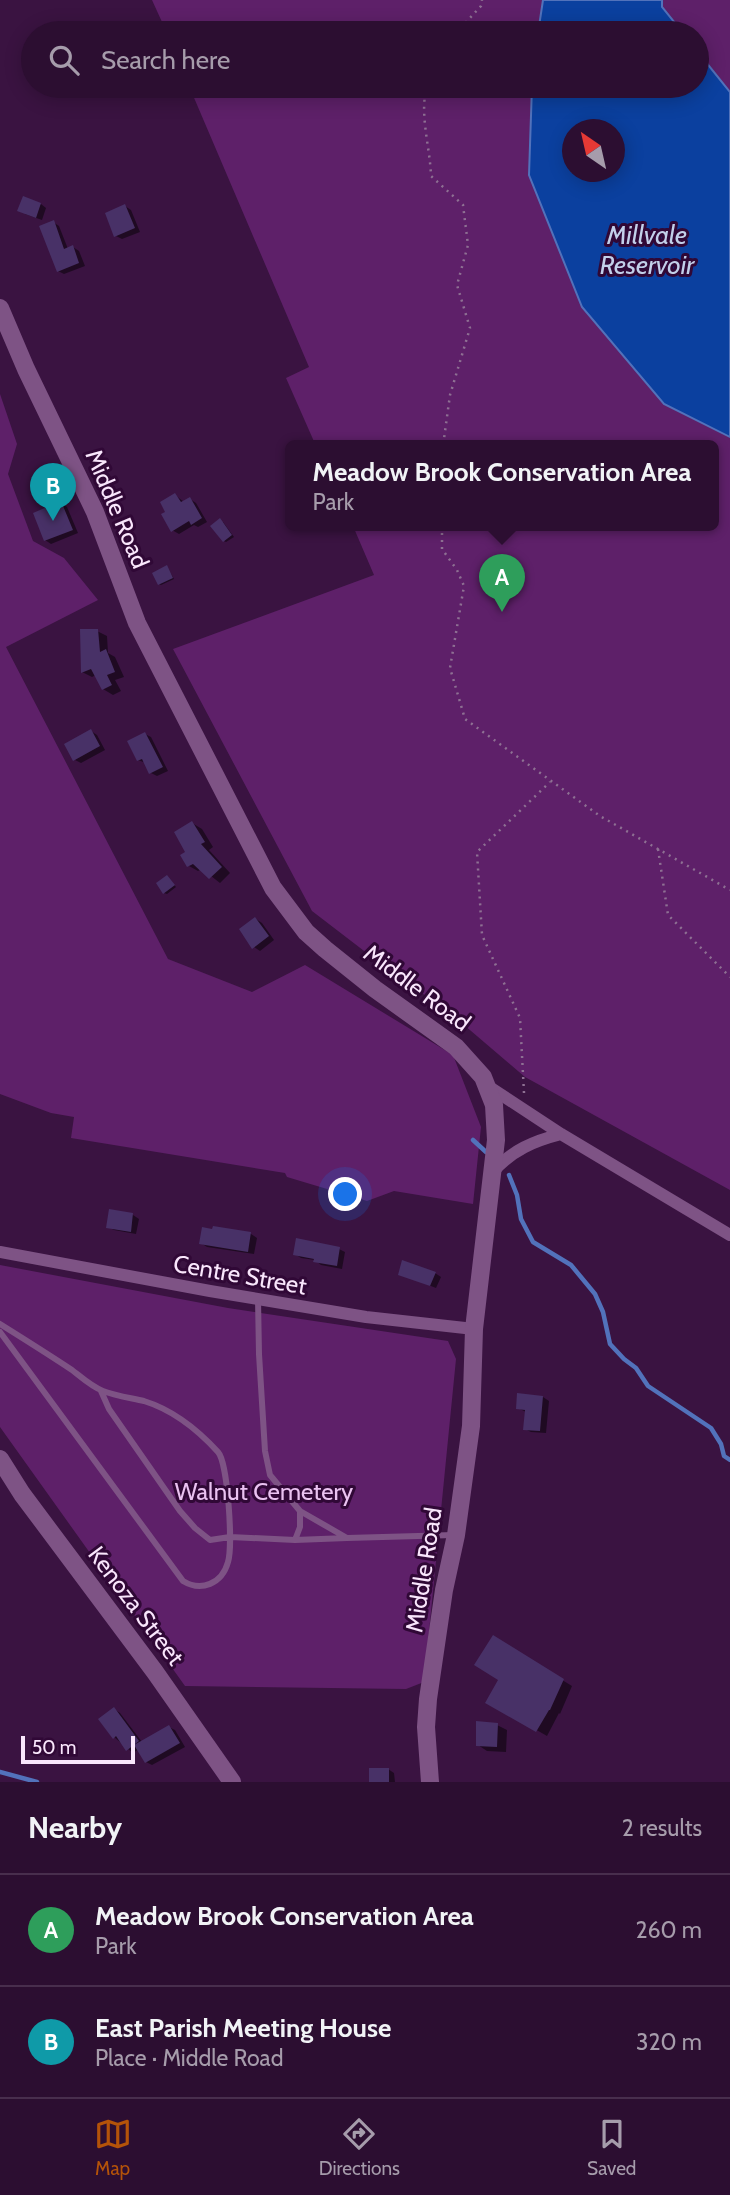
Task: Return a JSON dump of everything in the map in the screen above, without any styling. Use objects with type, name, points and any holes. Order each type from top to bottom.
[{"type":"street","name":"Middle Road","points":[[0,308],[26,369],[95,512],[137,623],[273,888],[306,932],[376,989],[456,1047],[476,1068],[488,1086],[494,1105],[496,1122],[493,1172],[474,1329],[471,1426],[456,1535],[444,1590],[428,1699],[430,1782]]},
{"type":"street","points":[[488,1086],[561,1134],[730,1235]]},
{"type":"street","points":[[493,1172],[504,1160],[528,1144],[561,1134]]},
{"type":"street","name":"Centre Street","points":[[0,1252],[258,1300],[366,1317],[474,1329]]},
{"type":"street","name":"Kenoza Street","points":[[0,1459],[22,1494],[155,1672],[232,1782]]},
{"type":"lane","points":[[258,1300],[265,1451],[270,1475],[300,1511],[347,1538]]},
{"type":"lane","points":[[0,1324],[101,1391],[170,1411],[221,1455],[226,1471],[230,1537],[229,1562],[223,1574],[211,1584],[202,1587],[191,1586],[183,1581],[0,1332]]},
{"type":"lane","points":[[101,1391],[108,1409],[187,1520],[210,1540],[230,1537],[295,1540],[456,1535]]},
{"type":"lane","points":[[295,1540],[300,1527],[300,1511]]},
{"type":"path","points":[[467,21],[481,6],[482,0]]},
{"type":"path","points":[[424,98],[431,176],[463,205],[468,245],[457,285],[470,328],[450,395],[444,440]]},
{"type":"path","points":[[442,531],[442,549],[457,570],[464,586],[450,667],[464,719],[600,816],[730,890]]},
{"type":"path","points":[[525,1110],[520,1018],[482,935],[477,852],[550,782]]},
{"type":"path","points":[[658,849],[668,915],[730,977]]},
{"type":"green space","points":[[152,0],[730,0],[730,1190],[525,1077],[450,1013],[312,911],[173,649],[374,575],[355,531],[719,531],[719,440],[313,440],[286,378],[309,367],[194,98],[709,98],[709,21],[162,21]]},
{"type":"green space","points":[[0,394],[17,444],[8,474],[33,541],[64,558],[98,600],[6,647],[168,959],[252,992],[305,965],[453,1055],[481,1127],[473,1204],[394,1191],[367,1201],[287,1177],[285,1173],[71,1138],[74,1117],[51,1113],[0,1094]]},
{"type":"green space","name":"Walnut Cemetery","points":[[0,1265],[228,1308],[448,1341],[456,1359],[424,1682],[406,1689],[185,1686],[0,1427]]},
{"type":"water","points":[[543,0],[662,0],[662,7],[673,21],[540,21]]},
{"type":"water","name":"Millvale Reservoir","points":[[709,66],[730,92],[730,437],[664,404],[582,307],[529,175],[532,98],[709,98]]},
{"type":"building","points":[[23,196],[41,203],[36,218],[17,211]]},
{"type":"building","points":[[125,204],[135,228],[114,237],[105,213]]},
{"type":"building","points":[[54,220],[64,249],[73,245],[79,263],[57,272],[39,226]]},
{"type":"building","points":[[175,493],[181,502],[190,497],[202,518],[191,525],[189,521],[171,532],[161,514],[165,512],[160,502]]},
{"type":"building","points":[[61,501],[73,530],[44,541],[33,513]]},
{"type":"building","points":[[220,518],[232,535],[223,542],[210,526]]},
{"type":"building","points":[[167,565],[173,578],[158,585],[152,573]]},
{"type":"building","points":[[80,629],[98,629],[100,652],[106,649],[115,672],[107,675],[112,685],[102,690],[91,669],[81,673]]},
{"type":"building","points":[[91,729],[100,746],[73,761],[64,744]]},
{"type":"building","points":[[145,732],[163,767],[149,774],[142,759],[137,761],[127,741]]},
{"type":"building","points":[[192,821],[205,842],[201,844],[222,867],[209,879],[193,864],[187,867],[180,855],[185,852],[174,832]]},
{"type":"building","points":[[167,875],[175,885],[163,894],[156,883]]},
{"type":"building","points":[[255,917],[269,936],[252,949],[239,929]]},
{"type":"building","points":[[109,1209],[133,1213],[131,1232],[106,1228]]},
{"type":"building","points":[[213,1226],[251,1232],[248,1252],[199,1244],[202,1227],[212,1229]]},
{"type":"building","points":[[296,1238],[340,1247],[337,1266],[293,1255]]},
{"type":"building","points":[[402,1260],[436,1272],[430,1286],[398,1275]]},
{"type":"building","points":[[517,1393],[543,1396],[540,1431],[523,1430],[525,1410],[516,1409]]},
{"type":"building","points":[[493,1635],[564,1679],[550,1710],[536,1732],[485,1703],[498,1680],[474,1665]]},
{"type":"building","points":[[114,1707],[139,1741],[126,1751],[116,1736],[113,1739],[98,1719]]},
{"type":"building","points":[[476,1721],[498,1723],[497,1747],[476,1746]]},
{"type":"building","points":[[169,1725],[180,1743],[145,1763],[134,1745]]},
{"type":"building","points":[[369,1768],[389,1768],[389,1782],[369,1782]]},
{"type":"waterway","points":[[473,1140],[486,1152]]},
{"type":"waterway","points":[[509,1175],[517,1195],[521,1219],[533,1242],[571,1265],[595,1294],[603,1312],[610,1344],[636,1368],[648,1386],[711,1428],[721,1444],[724,1456],[730,1460]]},
{"type":"waterway","points":[[0,1772],[37,1782]]},
{"type":"place","name":"East Parish Meeting House","points":[[53,521]]},
{"type":"place","name":"Meadow Brook Conservation Area","points":[[502,612]]}]
